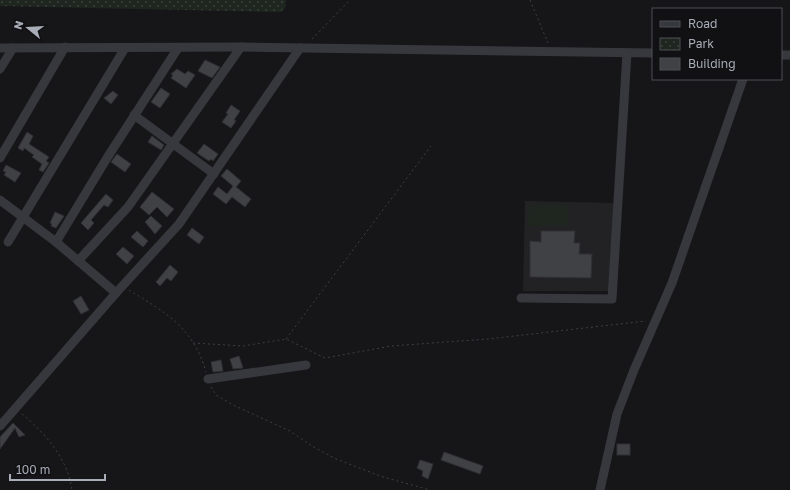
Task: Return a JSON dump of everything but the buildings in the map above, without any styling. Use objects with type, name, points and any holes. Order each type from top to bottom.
[{"type":"street","points":[[0,158],[65,47]]},
{"type":"street","points":[[0,48],[241,47],[652,54]]},
{"type":"street","points":[[78,261],[128,206],[174,144],[241,47]]},
{"type":"street","points":[[0,69],[13,48]]},
{"type":"street","points":[[8,242],[125,48]]},
{"type":"street","points":[[56,242],[134,115],[178,48]]},
{"type":"street","points":[[0,426],[119,289],[179,224],[300,48]]},
{"type":"street","points":[[521,298],[612,299],[627,53]]},
{"type":"street","points":[[600,490],[617,414],[634,370],[657,320],[675,275],[743,80]]},
{"type":"street","points":[[134,115],[214,174]]},
{"type":"street","points":[[0,200],[56,242],[78,261],[119,289]]},
{"type":"street","points":[[208,379],[306,365]]},
{"type":"path","points":[[311,40],[350,0]]},
{"type":"path","points":[[530,0],[553,53]]},
{"type":"path","points":[[286,339],[431,146]]},
{"type":"path","points":[[119,289],[169,315],[201,354],[208,379],[216,395],[261,419],[290,431],[312,446],[336,459],[383,477],[430,490]]},
{"type":"path","points":[[193,343],[243,346],[286,339],[325,358],[391,346],[459,342],[657,320]]},
{"type":"path","points":[[15,408],[41,431],[59,454],[71,478],[72,490]]},
{"type":"shaded area","points":[[525,201],[614,203],[609,291],[523,291]]},
{"type":"green space","points":[[0,0],[286,0],[285,8],[281,12],[0,6]]},
{"type":"green space","points":[[529,205],[568,205],[568,226],[528,226]]}]
